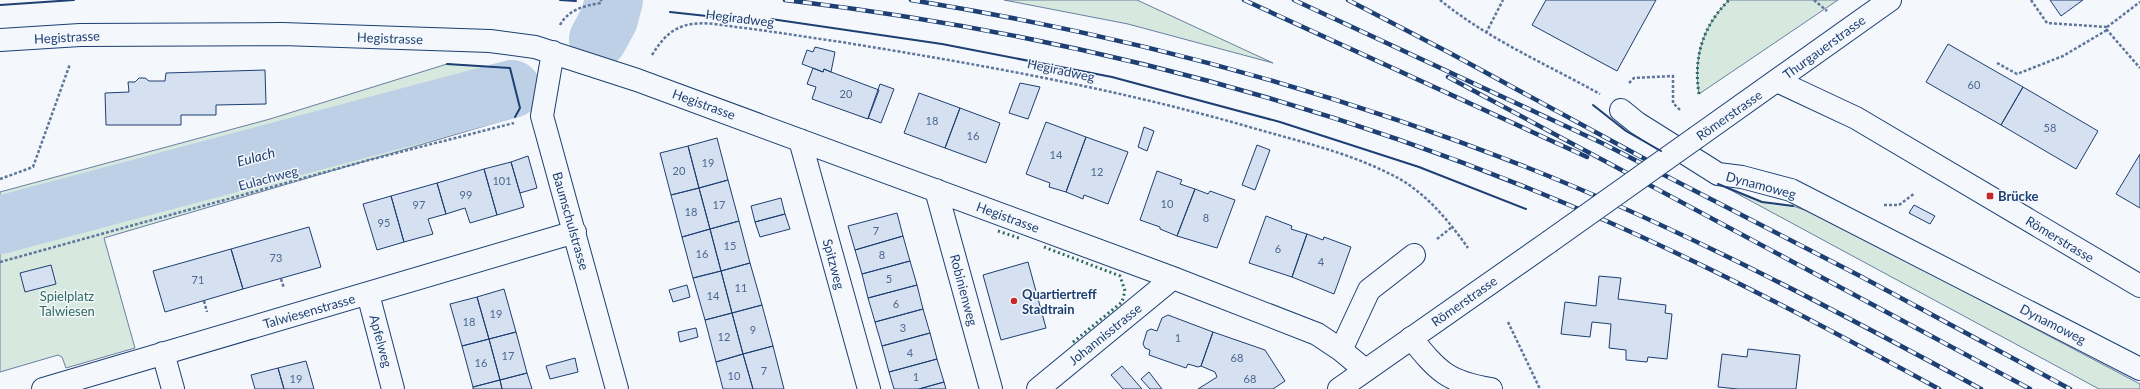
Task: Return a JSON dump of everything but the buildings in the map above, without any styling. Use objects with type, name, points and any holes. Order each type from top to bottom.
[{"type":"street","name":"Thurgauerstrasse","points":[[1777,80],[1890,0]]},
{"type":"street","name":"Hegistrasse","points":[[0,40],[80,35],[282,34],[483,41],[515,44],[553,52],[638,80],[1173,278],[1317,334],[1341,350],[1365,370]]},
{"type":"street","name":"Baumschulstrasse","points":[[553,52],[542,116],[576,232],[618,389]]},
{"type":"street","name":"Römerstrasse","points":[[1339,389],[1777,80],[1856,118],[2140,286]]},
{"type":"street","name":"Dynamoweg","points":[[1621,110],[1638,123],[1718,174],[1742,177],[1790,190],[2140,369]]},
{"type":"street","name":"Spitzweg","points":[[800,140],[869,389]]},
{"type":"street","name":"Robinienweg","points":[[936,190],[991,389]]},
{"type":"street","name":"Talwiesenstrasse","points":[[43,389],[576,232]]},
{"type":"street","points":[[1341,350],[1369,290],[1414,255]]},
{"type":"street","name":"Johannisstrasse","points":[[1038,389],[1173,278]]},
{"type":"street","name":"Apfelweg","points":[[368,294],[393,389]]},
{"type":"street","points":[[1411,338],[1441,372],[1461,382],[1491,389]]},
{"type":"street","points":[[163,353],[173,389]]},
{"type":"path","points":[[553,52],[558,28],[564,18],[578,8],[601,3],[601,0]]},
{"type":"path","points":[[1440,0],[1465,20],[1486,33],[1606,98],[1621,110]]},
{"type":"path","points":[[1486,33],[1503,0]]},
{"type":"path","points":[[1814,0],[1829,13]]},
{"type":"path","points":[[2031,0],[2047,23],[2107,28],[2140,68]]},
{"type":"path","points":[[1997,63],[2017,74],[2063,56],[2107,28],[2140,2]]},
{"type":"path","name":"Hegiradweg","points":[[638,80],[658,46],[668,34],[678,28],[699,23],[789,34],[1020,72],[1111,91],[1219,119],[1335,152],[1366,163],[1398,178],[1419,193],[1452,227],[1468,248]]},
{"type":"path","points":[[0,179],[33,167],[80,35]]},
{"type":"path","points":[[1634,78],[1673,76],[1673,103],[1681,111]]},
{"type":"path","name":"Eulachweg","points":[[0,262],[369,160],[542,116]]},
{"type":"path","points":[[1881,205],[1899,205],[1915,193]]},
{"type":"path","points":[[1508,322],[1540,389]]},
{"type":"green space","points":[[1004,0],[1137,0],[1273,63],[1128,24]]},
{"type":"green space","points":[[1729,0],[1838,0],[1699,94],[1698,67],[1702,43],[1712,20]]},
{"type":"green space","name":"Spielplatz Talwiesen","points":[[447,64],[510,68],[520,108],[515,117],[104,238],[135,348],[66,368],[62,357],[58,355],[0,372],[0,192],[270,119]]},
{"type":"green space","points":[[1725,187],[1762,202],[1793,206],[1819,215],[2140,384],[2140,389],[2099,389]]},
{"type":"waterway","name":"Eulach","points":[[598,39],[609,19],[614,0]]},
{"type":"waterway","name":"Eulach","points":[[0,225],[512,89]]},
{"type":"railway","points":[[785,0],[890,14],[995,32],[1100,54],[1203,80],[1305,109],[1406,142],[1506,179],[1647,239],[1773,301],[1939,389]]},
{"type":"railway","points":[[911,0],[1068,29],[1146,47],[1300,89],[1451,139],[1585,191],[1700,243],[1870,329],[1981,389]]},
{"type":"railway","points":[[1244,0],[1587,157]]},
{"type":"railway","points":[[1294,0],[1604,144],[1860,276],[2070,389]]},
{"type":"railway","points":[[1348,0],[1448,52],[1645,159]]},
{"type":"railway","points":[[1448,77],[2030,389]]},
{"type":"hedge","points":[[1699,94],[1698,67],[1702,43],[1712,20],[1729,0]]},
{"type":"hedge","points":[[998,231],[1019,238]]},
{"type":"hedge","points":[[1044,247],[1120,276],[1125,291],[1122,302],[1072,343]]},
{"type":"wall","points":[[0,5],[74,0]]},
{"type":"wall","points":[[560,0],[576,1]]},
{"type":"wall","points":[[670,12],[771,23],[771,19],[942,44],[1112,77],[1280,122],[1419,167],[1526,209]]},
{"type":"wall","points":[[447,64],[510,68],[520,108],[515,117]]},
{"type":"wall","points":[[1593,105],[1626,131],[1661,151]]},
{"type":"wall","points":[[1718,184],[1762,202],[1793,206]]},
{"type":"place","name":"Brücke","points":[[1990,196]]},
{"type":"place","name":"Quartiertreff Stadtrain","points":[[1014,301]]}]
